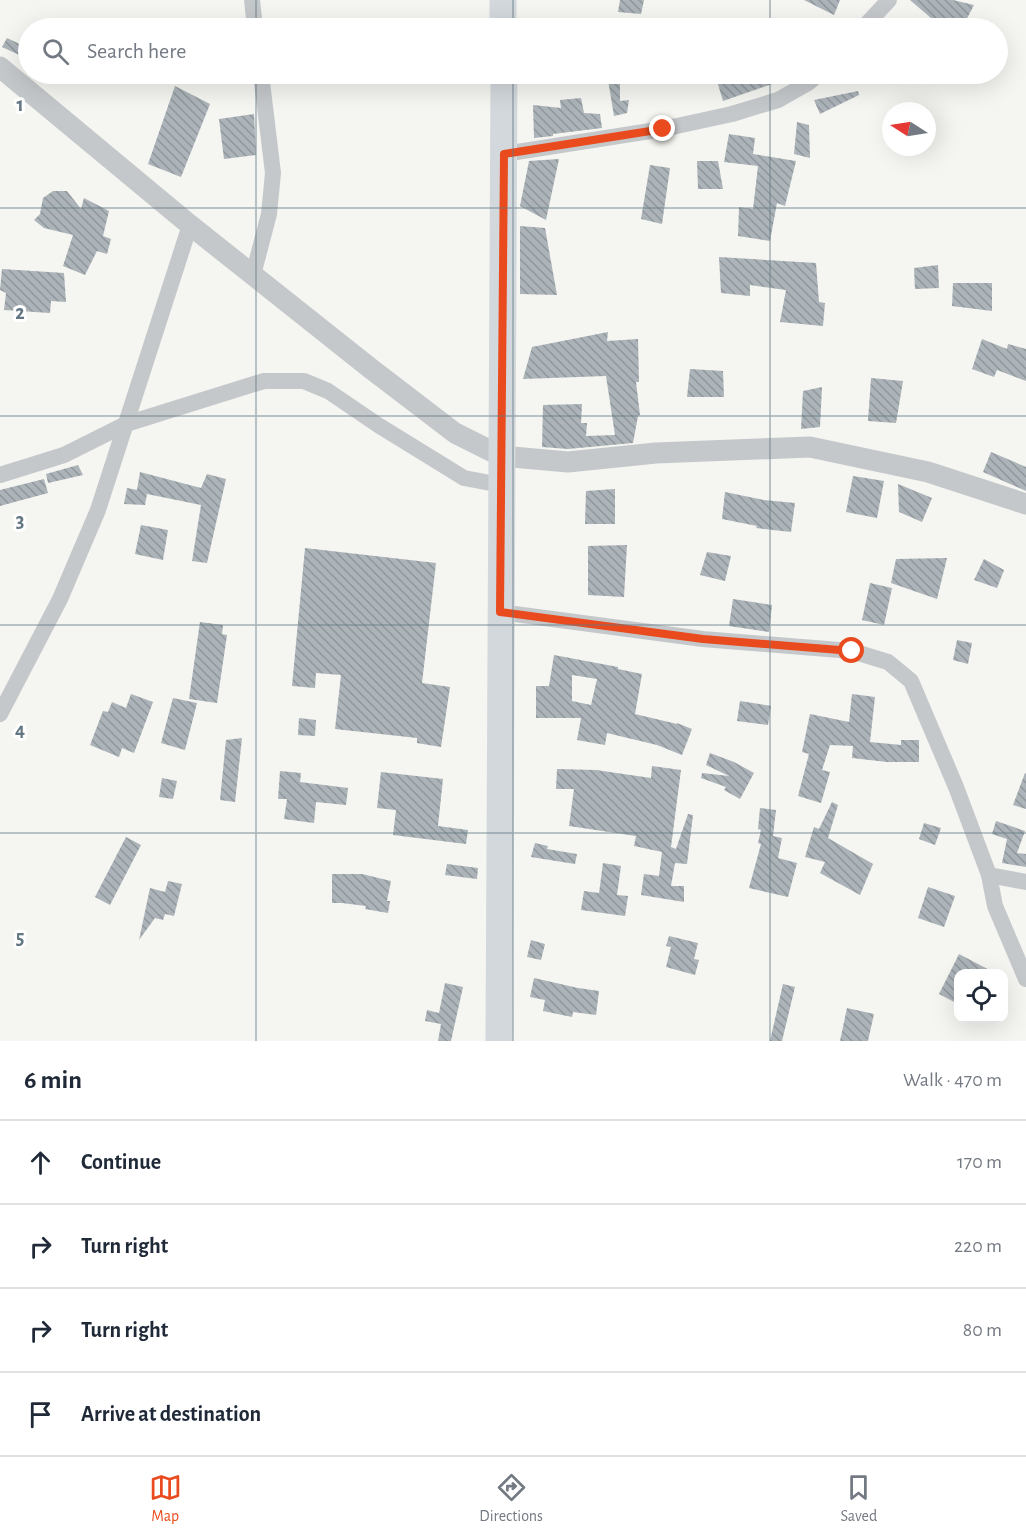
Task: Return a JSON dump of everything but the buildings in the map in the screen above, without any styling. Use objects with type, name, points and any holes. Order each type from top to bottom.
[{"type":"main road","points":[[503,0],[503,18]]},
{"type":"main road","points":[[499,1041],[504,84]]},
{"type":"street","points":[[252,0],[254,18]]},
{"type":"street","points":[[872,18],[889,0]]},
{"type":"street","points":[[0,67],[18,82]]},
{"type":"street","points":[[20,84],[190,225],[370,368],[455,433],[501,456],[568,462],[656,453],[810,447],[928,472],[1026,504]]},
{"type":"street","points":[[253,275],[269,214],[273,173],[262,84]]},
{"type":"street","points":[[504,154],[663,129],[732,114],[778,100],[806,84]]},
{"type":"street","points":[[0,714],[60,599],[98,510],[190,225]]},
{"type":"street","points":[[0,475],[64,454],[126,424],[264,381],[304,381],[328,391],[378,425],[464,477],[501,485]]},
{"type":"street","points":[[500,612],[703,639],[852,651],[888,662],[911,681],[956,787],[989,875],[995,906],[1026,979]]},
{"type":"street","points":[[989,875],[1026,882]]},
{"type":"route","points":[[663,129],[504,154],[500,612],[703,639],[852,651]]}]
